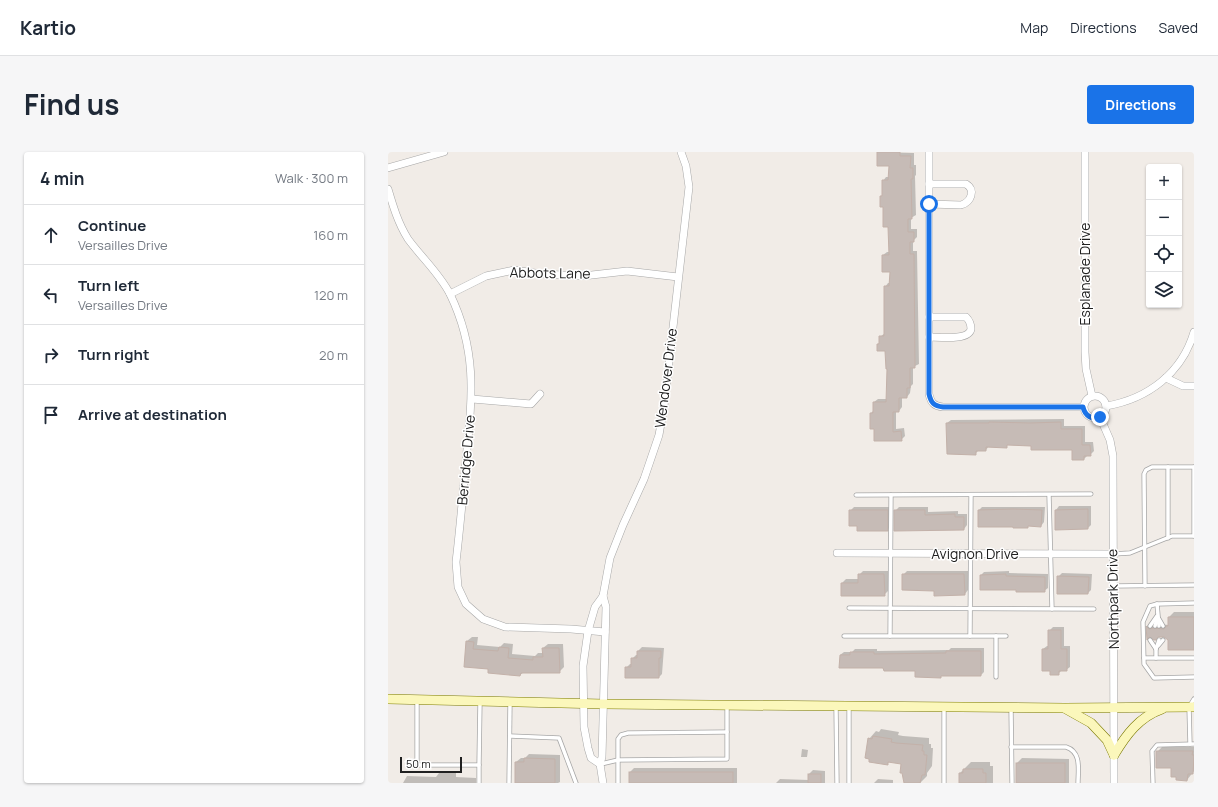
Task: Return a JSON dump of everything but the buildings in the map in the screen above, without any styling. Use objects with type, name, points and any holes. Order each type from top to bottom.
[{"type":"main road","points":[[388,699],[583,704],[1065,708],[1192,707]]},
{"type":"main road","points":[[1065,708],[1091,723],[1107,740],[1114,756]]},
{"type":"main road","points":[[1114,756],[1131,729],[1150,714],[1166,708]]},
{"type":"street","points":[[388,168],[444,152]]},
{"type":"street","name":"Wendover Drive","points":[[602,596],[606,607],[602,757],[600,764],[591,758],[584,727],[583,666],[588,630],[596,607],[602,596],[610,558],[644,479],[659,434],[664,406],[689,188],[686,166],[680,152]]},
{"type":"street","points":[[929,152],[930,400],[936,406],[943,407],[1083,407]]},
{"type":"street","name":"Esplanade Drive","points":[[1085,152],[1085,352],[1086,369],[1092,396]]},
{"type":"street","points":[[929,204],[966,204],[970,201],[971,192],[966,184],[930,184]]},
{"type":"street","name":"Berridge Drive","points":[[388,189],[396,216],[408,238],[439,275],[450,294],[464,328],[469,348],[472,399],[456,562],[458,587],[466,604],[483,619],[505,627],[605,632]]},
{"type":"street","name":"Abbots Lane","points":[[450,294],[486,276],[514,270],[542,274],[583,276],[627,271],[678,277]]},
{"type":"street","points":[[929,317],[966,317],[971,323],[970,332],[967,335],[961,337],[929,337]]},
{"type":"street","points":[[1106,406],[1135,398],[1166,378],[1184,356],[1194,332]]},
{"type":"street","points":[[1166,378],[1183,386],[1194,386]]},
{"type":"street","points":[[472,399],[531,404],[540,394]]},
{"type":"street","points":[[1095,395],[1102,398],[1106,406],[1105,412],[1100,417],[1094,418],[1088,416],[1083,407],[1086,399],[1095,395]]},
{"type":"street","name":"Northpark Drive","points":[[1100,417],[1110,440],[1113,456],[1115,708],[1114,783]]},
{"type":"street","name":"Avignon Drive","points":[[837,553],[1113,554]]},
{"type":"street","points":[[600,764],[603,783]]},
{"type":"lane","points":[[1113,554],[1130,553],[1145,547],[1168,538],[1172,536],[1194,536],[1194,467],[1152,467],[1146,470],[1144,474],[1145,547],[1145,586]]},
{"type":"lane","points":[[1168,467],[1168,538]]},
{"type":"lane","points":[[856,495],[971,496],[1091,494]]},
{"type":"lane","points":[[890,636],[891,495]]},
{"type":"lane","points":[[1049,495],[1052,609]]},
{"type":"lane","points":[[970,636],[971,496]]},
{"type":"lane","points":[[1113,586],[1194,585]]},
{"type":"lane","points":[[1194,603],[1157,604],[1150,606],[1144,622],[1144,664],[1154,678],[1194,678]]},
{"type":"lane","points":[[1157,604],[1159,626]]},
{"type":"lane","points":[[849,608],[1094,609]]},
{"type":"lane","points":[[1150,626],[1157,616]]},
{"type":"lane","points":[[844,636],[1006,636]]},
{"type":"lane","points":[[996,636],[996,677]]},
{"type":"lane","points":[[1156,649],[1157,640],[1156,658]]},
{"type":"lane","points":[[1144,658],[1194,658]]},
{"type":"lane","points":[[1153,783],[1152,752],[1157,745],[1192,744],[1192,707],[1194,699]]},
{"type":"lane","points":[[417,700],[417,765],[479,765]]},
{"type":"lane","points":[[479,783],[480,702]]},
{"type":"lane","points":[[509,783],[510,703]]},
{"type":"lane","points":[[600,764],[618,760],[727,759],[727,705]]},
{"type":"lane","points":[[836,706],[837,783]]},
{"type":"lane","points":[[849,706],[849,783]]},
{"type":"lane","points":[[944,707],[944,783]]},
{"type":"lane","points":[[1011,707],[1012,783]]},
{"type":"lane","points":[[618,783],[618,740],[621,735],[628,733],[727,732]]},
{"type":"lane","points":[[510,736],[559,738],[576,783]]},
{"type":"lane","points":[[1011,747],[1066,747],[1071,749],[1077,756],[1078,783]]},
{"type":"route","points":[[929,204],[929,394],[930,400],[933,404],[943,407],[1083,407],[1086,414],[1091,418],[1100,417]]}]
